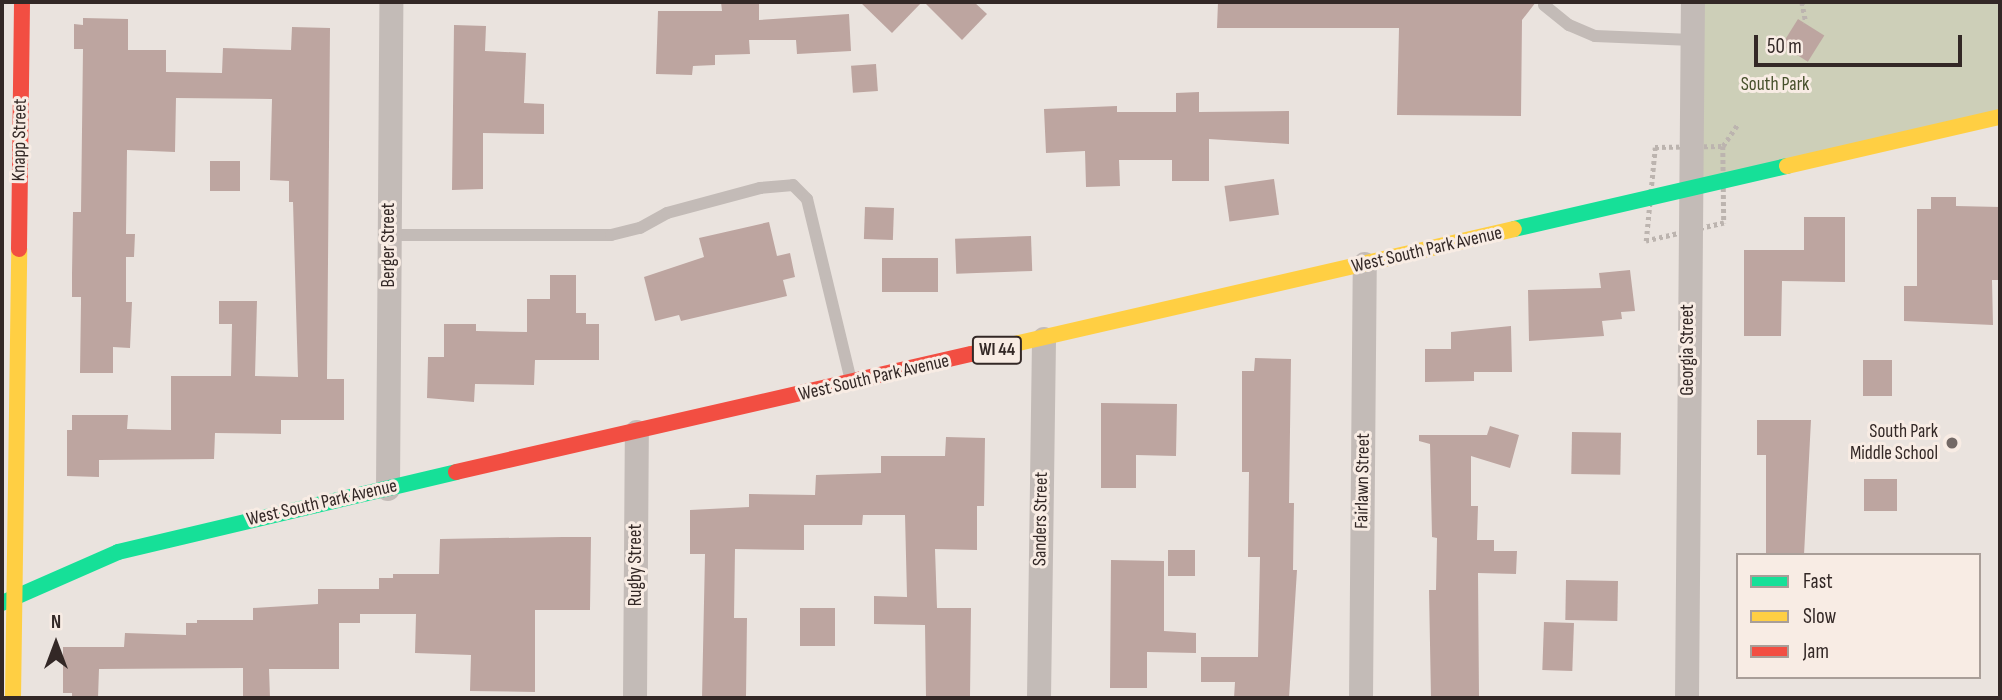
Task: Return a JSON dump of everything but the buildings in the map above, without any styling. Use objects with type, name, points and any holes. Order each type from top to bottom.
[{"type":"main road","name":"Knapp Street","points":[[13,698],[7,599],[10,287],[22,2]]},
{"type":"main road","name":"West South Park Avenue","points":[[7,599],[118,552],[2000,117]]},
{"type":"street","name":"Berger Street","points":[[388,489],[391,2]]},
{"type":"street","name":"Georgia Street","points":[[1687,698],[1689,190],[1693,2]]},
{"type":"street","name":"Fairlawn Street","points":[[1361,698],[1365,264]]},
{"type":"street","name":"Sanders Street","points":[[1039,698],[1044,339]]},
{"type":"street","name":"Rugby Street","points":[[635,698],[637,432]]},
{"type":"lane","points":[[1544,5],[1569,25],[1595,36],[1692,40]]},
{"type":"lane","points":[[390,235],[625,233],[667,214],[760,188],[793,185],[807,199],[851,383]]},
{"type":"path","points":[[1801,2],[1806,23]]},
{"type":"path","points":[[1723,146],[1738,124]]},
{"type":"green space","name":"South Park","points":[[1693,2],[2000,2],[2000,119],[1689,190]]},
{"type":"traffic: fast","points":[[1514,229],[1787,166]]},
{"type":"traffic: fast","points":[[2,603],[118,552],[456,472]]},
{"type":"traffic: slow","points":[[1787,166],[2000,117]]},
{"type":"traffic: slow","points":[[971,354],[1514,229]]},
{"type":"traffic: slow","points":[[13,698],[19,249]]},
{"type":"traffic: jam","points":[[19,249],[22,2]]},
{"type":"traffic: jam","points":[[456,472],[971,354]]},
{"type":"place","name":"South Park Middle School","points":[[1952,443]]}]
